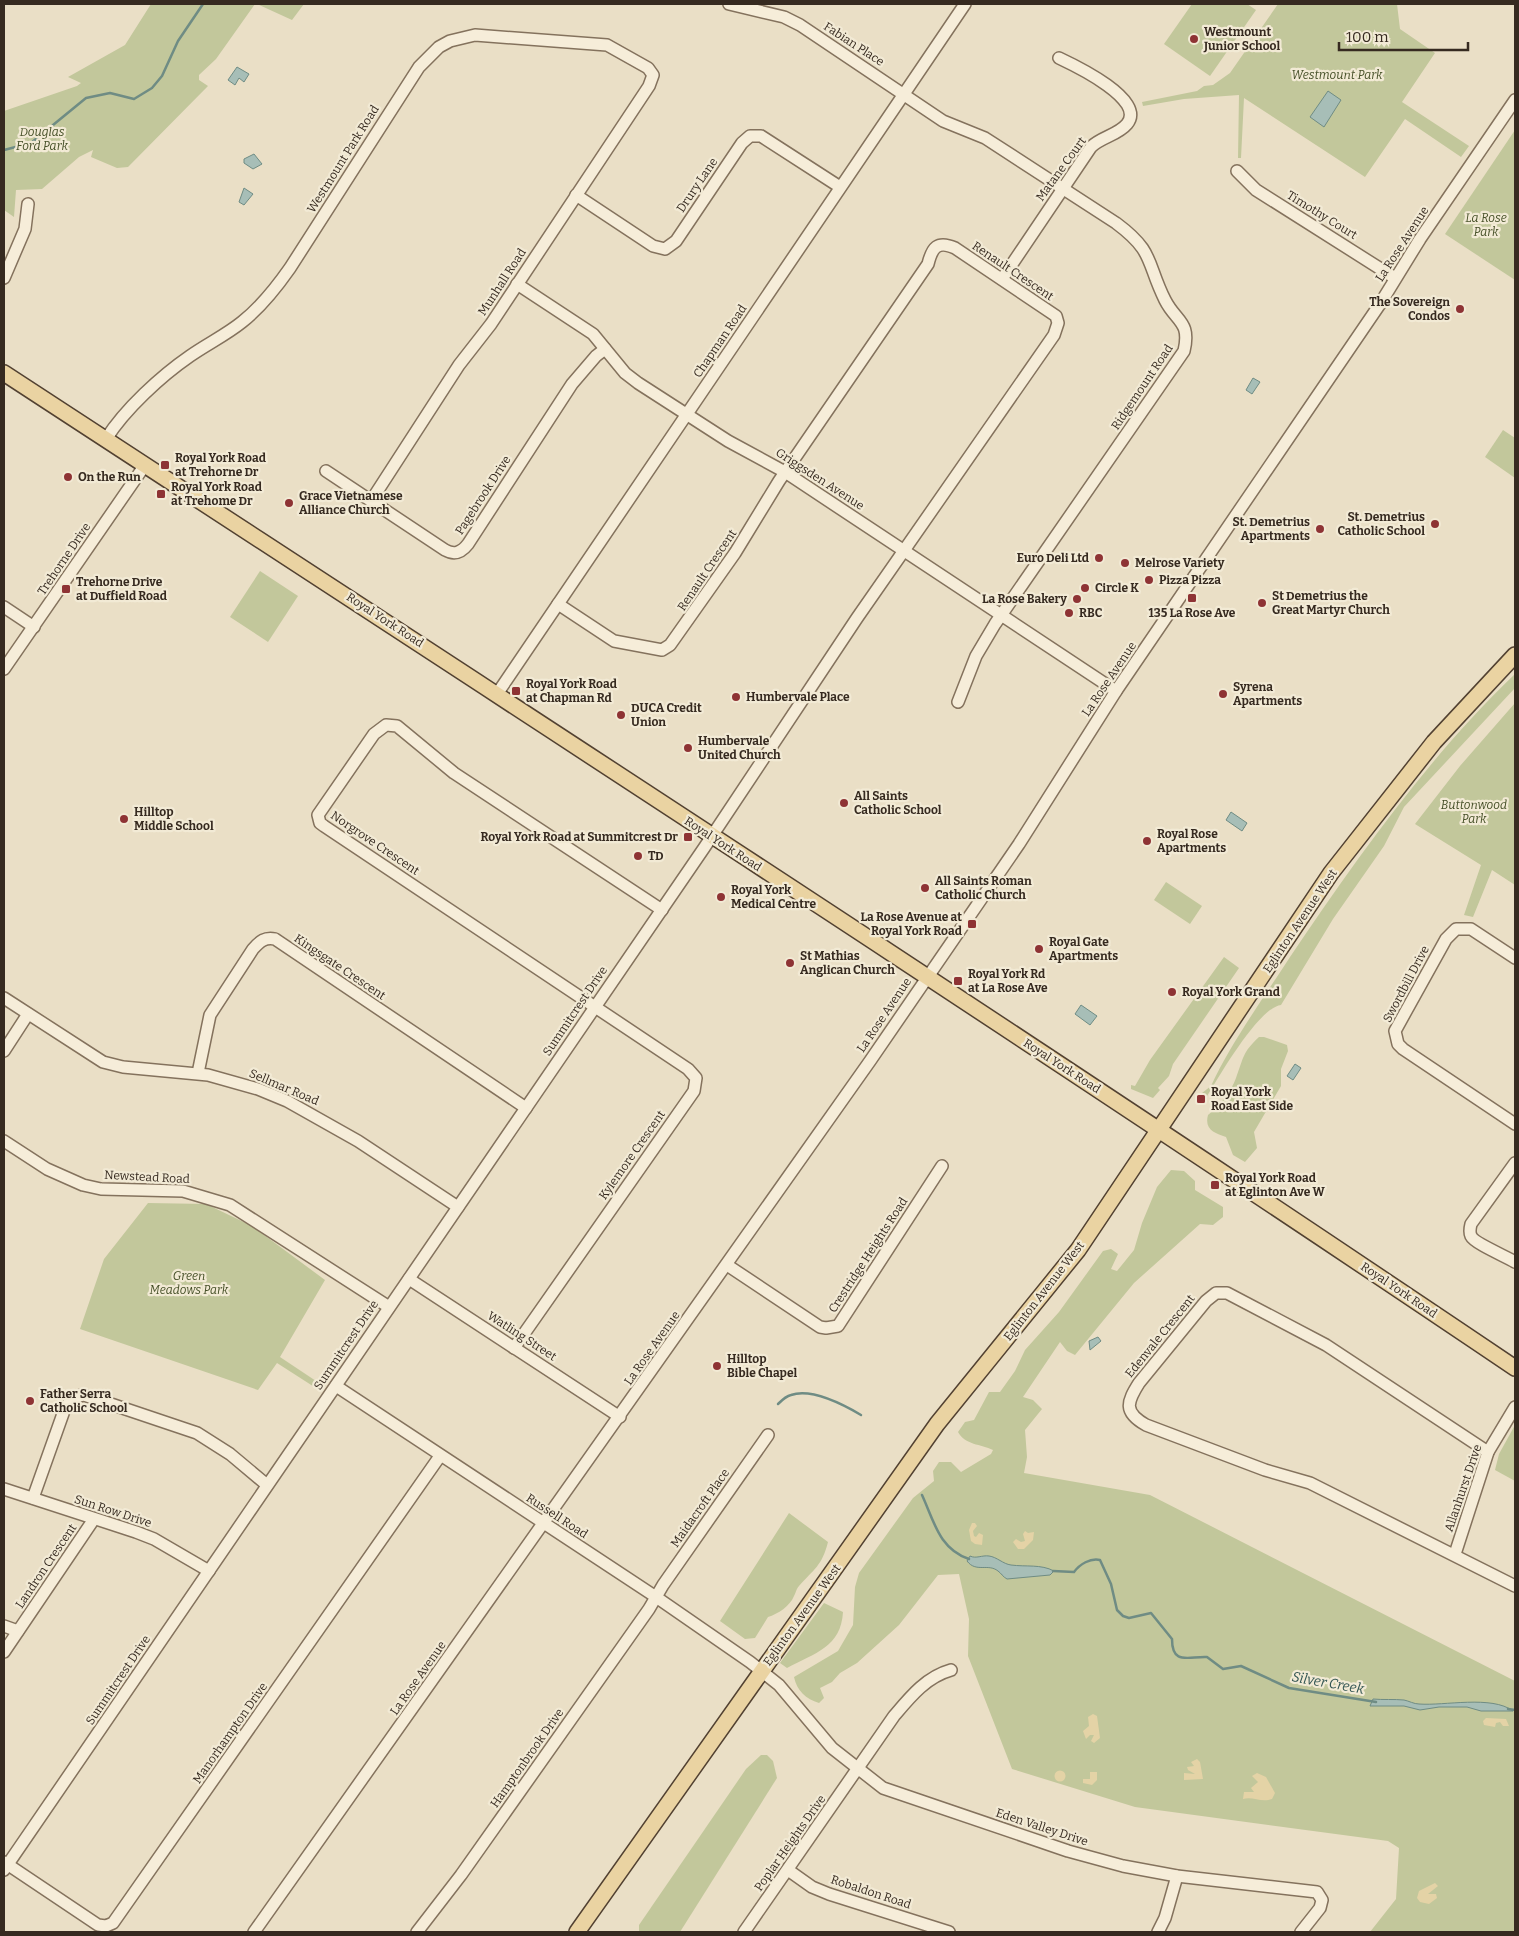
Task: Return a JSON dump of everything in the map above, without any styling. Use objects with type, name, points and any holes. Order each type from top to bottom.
[{"type":"main road","name":"Royal York Road","points":[[4,373],[498,694],[1159,1130],[1515,1368]]},
{"type":"main road","name":"Eglinton Avenue West","points":[[578,1932],[937,1424],[1078,1250],[1331,873],[1434,742],[1515,655]]},
{"type":"street","name":"Fabian Place","points":[[729,4],[750,7],[792,21],[904,94]]},
{"type":"street","name":"Chapman Road","points":[[498,694],[965,4]]},
{"type":"street","name":"Westmount Park Road","points":[[106,439],[115,424],[169,372],[191,355],[241,324],[268,298],[290,268],[419,67],[439,47],[450,41],[476,35],[607,45],[648,68],[653,75]]},
{"type":"street","name":"Matane Court","points":[[1002,279],[1091,147],[1099,140],[1125,126],[1132,112],[1128,102],[1119,94],[1078,67],[1059,58]]},
{"type":"street","name":"Munhall Road","points":[[371,501],[459,365],[491,324],[649,86],[653,75]]},
{"type":"street","name":"Ridgemount Road","points":[[904,94],[943,121],[985,138],[1116,223],[1138,242],[1151,261],[1165,301],[1184,326],[1187,338],[1184,351],[1157,393],[1075,506],[1001,615],[976,656],[958,702]]},
{"type":"street","name":"La Rose Avenue","points":[[254,1932],[727,1265],[1019,844],[1116,691],[1515,100]]},
{"type":"street","name":"Drury Lane","points":[[576,195],[653,246],[665,249],[676,241],[742,143],[750,136],[761,136],[840,188]]},
{"type":"street","name":"Timothy Court","points":[[1237,171],[1256,190],[1395,278]]},
{"type":"street","points":[[4,278],[25,229],[28,204]]},
{"type":"street","name":"Renault Crescent","points":[[558,604],[614,641],[662,650],[670,645],[735,553],[786,472],[928,264],[931,251],[936,245],[944,244],[955,248],[1056,316],[1058,323],[1054,335],[802,699],[712,836]]},
{"type":"street","name":"Griggsden Avenue","points":[[517,284],[593,334],[625,373],[686,415],[728,441],[786,472],[1116,691]]},
{"type":"street","name":"Pagebrook Drive","points":[[326,471],[449,552],[460,552],[464,549],[572,384],[591,361],[605,349]]},
{"type":"street","name":"Trehorne Drive","points":[[4,669],[145,464]]},
{"type":"street","points":[[4,607],[34,628]]},
{"type":"street","name":"Norgrove Crescent","points":[[594,1007],[324,826],[318,819],[320,811],[378,730],[386,725],[398,726],[454,773],[662,910]]},
{"type":"street","name":"Summitcrest Drive","points":[[5,1865],[209,1571],[712,836]]},
{"type":"street","name":"Swordbill Drive","points":[[1515,958],[1471,929],[1456,929],[1446,939],[1395,1031],[1398,1044],[1403,1049],[1515,1124]]},
{"type":"street","name":"Kingsgate Crescent","points":[[198,1073],[210,1015],[253,949],[259,942],[269,938],[275,939],[526,1108]]},
{"type":"street","name":"Sellmar Road","points":[[4,998],[103,1062],[123,1067],[198,1073],[258,1089],[313,1114],[458,1207]]},
{"type":"street","name":"Kylemore Crescent","points":[[514,1348],[697,1085],[696,1078],[688,1069],[594,1007]]},
{"type":"street","points":[[4,1051],[28,1014]]},
{"type":"street","name":"Newstead Road","points":[[4,1141],[47,1169],[83,1185],[101,1189],[189,1192],[230,1205],[388,1307]]},
{"type":"street","points":[[1515,1162],[1471,1224],[1470,1230],[1471,1236],[1477,1242],[1515,1262]]},
{"type":"street","name":"Crestridge Heights Road","points":[[727,1265],[820,1327],[838,1326],[942,1166]]},
{"type":"street","name":"Watling Street","points":[[409,1279],[620,1417]]},
{"type":"street","name":"Edenvale Crescent","points":[[1488,1452],[1326,1345],[1227,1293],[1216,1293],[1206,1301],[1139,1383],[1130,1397],[1129,1410],[1132,1416],[1146,1425],[1266,1470],[1310,1483],[1455,1554],[1515,1586]]},
{"type":"street","name":"Russell Road","points":[[336,1386],[656,1597],[762,1671]]},
{"type":"street","points":[[33,1498],[65,1408],[73,1397],[84,1395],[197,1433],[230,1454],[267,1486]]},
{"type":"street","name":"Allanhurst Drive","points":[[1455,1554],[1488,1452],[1515,1407]]},
{"type":"street","name":"Maidacroft Place","points":[[656,1597],[768,1435]]},
{"type":"street","name":"Manorhampton Drive","points":[[5,1865],[98,1925],[106,1926],[113,1923],[440,1456]]},
{"type":"street","name":"Sun Row Drive","points":[[4,1489],[154,1539],[209,1571]]},
{"type":"street","name":"Landron Crescent","points":[[4,1652],[94,1520]]},
{"type":"street","name":"Hamptonbrook Drive","points":[[417,1932],[462,1875],[656,1597]]},
{"type":"street","points":[[4,1626],[18,1631]]},
{"type":"street","name":"Poplar Heights Drive","points":[[744,1932],[894,1716],[911,1696],[929,1680],[951,1670]]},
{"type":"street","name":"Eden Valley Drive","points":[[762,1671],[779,1685],[832,1748],[883,1788],[1068,1851],[1123,1866],[1177,1876],[1317,1892],[1322,1900],[1320,1908],[1301,1932]]},
{"type":"street","name":"Robaldon Road","points":[[788,1870],[812,1887],[829,1894],[949,1932]]},
{"type":"street","points":[[1158,1932],[1165,1918],[1177,1876]]},
{"type":"green space","name":"Douglas Ford Park","points":[[151,4],[255,4],[216,59],[199,75],[199,80],[208,86],[128,167],[117,168],[91,157],[93,150],[79,157],[42,189],[16,190],[14,217],[4,210],[4,111],[77,86],[81,83],[68,77],[125,45]]},
{"type":"green space","points":[[257,4],[304,4],[292,20]]},
{"type":"green space","points":[[1192,4],[1247,4],[1256,10],[1210,76],[1164,44]]},
{"type":"green space","name":"Westmount Park","points":[[1278,4],[1397,4],[1400,29],[1435,53],[1402,102],[1469,146],[1461,157],[1405,119],[1365,177],[1244,98],[1241,158],[1238,158],[1239,95],[1184,99],[1143,106],[1142,102],[1197,91],[1204,86],[1213,85],[1230,73]]},
{"type":"green space","name":"La Rose Park","points":[[1515,130],[1515,280],[1445,234]]},
{"type":"green space","points":[[1503,430],[1515,438],[1515,478],[1485,457]]},
{"type":"green space","points":[[260,571],[298,596],[268,642],[230,617]]},
{"type":"green space","points":[[1515,674],[1515,688],[1404,807],[1384,846],[1333,919],[1281,1005],[1272,1009],[1261,1018],[1240,1044],[1207,1096],[1202,1093],[1211,1086],[1248,1020],[1315,920],[1395,809],[1453,739]]},
{"type":"green space","name":"Buttonwood Park","points":[[1515,703],[1515,885],[1492,870],[1473,917],[1464,915],[1481,865],[1415,824],[1460,766]]},
{"type":"green space","points":[[1166,882],[1202,906],[1190,924],[1154,900]]},
{"type":"green space","points":[[1224,957],[1239,968],[1173,1064],[1169,1076],[1158,1088],[1160,1090],[1153,1098],[1131,1089],[1131,1085],[1135,1086],[1150,1060]]},
{"type":"green space","points":[[1259,1037],[1287,1045],[1288,1051],[1281,1069],[1281,1086],[1254,1132],[1257,1148],[1245,1162],[1233,1155],[1226,1137],[1211,1130],[1207,1120],[1208,1115],[1231,1088],[1246,1051]]},
{"type":"green space","points":[[1171,1170],[1184,1171],[1195,1181],[1195,1190],[1223,1207],[1223,1217],[1213,1225],[1200,1224],[1134,1283],[1075,1355],[1067,1351],[1060,1342],[1023,1397],[1033,1400],[1042,1409],[1025,1430],[1027,1457],[1024,1473],[1150,1495],[1515,1681],[1515,1932],[1370,1932],[1396,1899],[1399,1848],[1388,1841],[1135,1807],[1012,1769],[968,1656],[969,1619],[959,1574],[938,1575],[899,1625],[857,1663],[840,1673],[832,1682],[820,1688],[824,1698],[819,1703],[806,1697],[797,1686],[794,1677],[838,1651],[853,1625],[855,1587],[859,1573],[913,1498],[934,1481],[933,1471],[939,1462],[951,1462],[961,1472],[991,1454],[993,1450],[969,1442],[958,1432],[965,1422],[974,1420],[989,1392],[1000,1392],[1015,1371],[1025,1350],[1059,1312],[1103,1251],[1111,1249],[1118,1254],[1111,1269],[1117,1271],[1134,1250],[1142,1223],[1157,1187]]},
{"type":"green space","name":"Green Meadows Park","points":[[148,1203],[206,1204],[252,1226],[325,1280],[280,1357],[322,1385],[319,1390],[277,1363],[258,1390],[80,1329],[104,1259]]},
{"type":"green space","points":[[1515,1425],[1515,1481],[1495,1470],[1499,1454]]},
{"type":"green space","points":[[789,1513],[828,1542],[826,1550],[820,1562],[798,1587],[790,1603],[780,1612],[768,1617],[755,1638],[745,1639],[720,1621]]},
{"type":"green space","points":[[824,1603],[843,1612],[837,1633],[825,1648],[787,1668],[780,1663]]},
{"type":"green space","points":[[761,1755],[767,1755],[773,1761],[777,1778],[680,1932],[639,1932],[639,1925],[746,1769]]},
{"type":"sand","points":[[972,1523],[975,1523],[977,1526],[973,1531],[974,1536],[976,1537],[979,1533],[983,1535],[982,1545],[971,1541],[969,1530]]},
{"type":"sand","points":[[1025,1531],[1028,1533],[1034,1532],[1033,1540],[1024,1549],[1018,1549],[1013,1542],[1016,1539],[1021,1542],[1025,1541],[1023,1534]]},
{"type":"sand","points":[[1093,1714],[1097,1716],[1100,1738],[1094,1743],[1091,1741],[1094,1735],[1090,1735],[1086,1739],[1083,1731],[1089,1726],[1088,1717]]},
{"type":"sand","points":[[1486,1718],[1506,1719],[1509,1726],[1503,1726],[1500,1722],[1496,1723],[1495,1727],[1484,1725],[1483,1721]]},
{"type":"sand","points":[[1197,1759],[1200,1762],[1203,1779],[1184,1780],[1184,1773],[1195,1774],[1188,1770],[1187,1767],[1194,1766],[1191,1762]]},
{"type":"sand","points":[[1060,1770],[1066,1776],[1060,1782],[1054,1776]]},
{"type":"sand","points":[[1090,1772],[1097,1772],[1097,1780],[1092,1785],[1083,1783],[1083,1779],[1090,1779]]},
{"type":"sand","points":[[1257,1773],[1266,1777],[1275,1793],[1272,1799],[1243,1799],[1244,1792],[1254,1792],[1251,1788],[1258,1782],[1252,1776]]},
{"type":"sand","points":[[1435,1883],[1438,1886],[1428,1894],[1436,1894],[1437,1898],[1429,1904],[1420,1902],[1417,1898],[1419,1891]]},
{"type":"water","points":[[237,67],[249,74],[244,82],[239,78],[235,85],[228,80]]},
{"type":"water","points":[[1328,91],[1341,100],[1324,127],[1310,117]]},
{"type":"water","points":[[254,154],[262,164],[253,169],[244,163],[244,159]]},
{"type":"water","points":[[244,188],[253,194],[244,205],[239,202]]},
{"type":"water","points":[[1253,378],[1260,382],[1252,394],[1246,390]]},
{"type":"water","points":[[1231,812],[1247,823],[1242,831],[1226,820]]},
{"type":"water","points":[[1081,1005],[1097,1016],[1090,1025],[1075,1014]]},
{"type":"water","points":[[1295,1064],[1301,1068],[1293,1080],[1287,1076]]},
{"type":"water","points":[[1098,1337],[1101,1341],[1090,1350],[1089,1341]]},
{"type":"water","points":[[970,1556],[989,1556],[1008,1564],[1039,1567],[1054,1571],[1050,1575],[1007,1579],[994,1569],[971,1565],[967,1561]]},
{"type":"water","points":[[1373,1699],[1404,1700],[1415,1704],[1493,1703],[1513,1711],[1481,1711],[1467,1707],[1439,1707],[1420,1710],[1404,1706],[1370,1706]]},
{"type":"waterway","points":[[4,150],[31,143],[86,98],[110,93],[134,99],[152,88],[162,76],[178,41],[203,4]]},
{"type":"waterway","name":"Silver Creek","points":[[778,1404],[789,1396],[799,1393],[808,1394],[828,1399],[861,1415]]},
{"type":"waterway","name":"Silver Creek","points":[[922,1495],[934,1524],[944,1541],[959,1554],[969,1559]]},
{"type":"waterway","name":"Silver Creek","points":[[1053,1571],[1074,1572],[1086,1562],[1100,1560],[1111,1584],[1117,1610],[1123,1616],[1129,1618],[1151,1613],[1172,1639],[1175,1653],[1178,1656],[1183,1658],[1207,1657],[1223,1669],[1241,1666],[1289,1688],[1376,1702]]},
{"type":"waterway","name":"Silver Creek","points":[[1508,1709],[1515,1710]]},
{"type":"place","name":"Westmount Junior School","points":[[1194,39]]},
{"type":"place","name":"The Sovereign Condos","points":[[1460,309]]},
{"type":"place","name":"Royal York Road at Trehorne Dr","points":[[165,465]]},
{"type":"place","name":"On the Run","points":[[68,477]]},
{"type":"place","name":"Royal York Road at Trehome Dr","points":[[161,494]]},
{"type":"place","name":"Grace Vietnamese Alliance Church","points":[[289,503]]},
{"type":"place","name":"St. Demetrius Catholic School","points":[[1435,524]]},
{"type":"place","name":"St. Demetrius Apartments","points":[[1320,529]]},
{"type":"place","name":"Euro Deli Ltd","points":[[1099,558]]},
{"type":"place","name":"Melrose Variety","points":[[1125,563]]},
{"type":"place","name":"Pizza Pizza","points":[[1149,580]]},
{"type":"place","name":"Circle K","points":[[1085,588]]},
{"type":"place","name":"Trehorne Drive at Duffield Road","points":[[66,589]]},
{"type":"place","name":"135 La Rose Ave","points":[[1192,598]]},
{"type":"place","name":"La Rose Bakery","points":[[1077,599]]},
{"type":"place","name":"St Demetrius the Great Martyr Church","points":[[1262,603]]},
{"type":"place","name":"RBC","points":[[1069,613]]},
{"type":"place","name":"Royal York Road at Chapman Rd","points":[[516,691]]},
{"type":"place","name":"Syrena Apartments","points":[[1223,694]]},
{"type":"place","name":"Humbervale Place","points":[[736,697]]},
{"type":"place","name":"DUCA Credit Union","points":[[621,715]]},
{"type":"place","name":"Humbervale United Church","points":[[688,748]]},
{"type":"place","name":"All Saints Catholic School","points":[[844,803]]},
{"type":"place","name":"Hilltop Middle School","points":[[124,819]]},
{"type":"place","name":"Royal York Road at Summitcrest Dr","points":[[688,837]]},
{"type":"place","name":"Royal Rose Apartments","points":[[1147,841]]},
{"type":"place","name":"TD","points":[[638,856]]},
{"type":"place","name":"All Saints Roman Catholic Church","points":[[925,888]]},
{"type":"place","name":"Royal York Medical Centre","points":[[721,897]]},
{"type":"place","name":"La Rose Avenue at Royal York Road","points":[[972,924]]},
{"type":"place","name":"Royal Gate Apartments","points":[[1039,949]]},
{"type":"place","name":"St Mathias Anglican Church","points":[[790,963]]},
{"type":"place","name":"Royal York Rd at La Rose Ave","points":[[958,981]]},
{"type":"place","name":"Royal York Grand","points":[[1172,992]]},
{"type":"place","name":"Royal York Road East Side","points":[[1201,1099]]},
{"type":"place","name":"Royal York Road at Eglinton Ave W","points":[[1215,1185]]},
{"type":"place","name":"Hilltop Bible Chapel","points":[[717,1366]]},
{"type":"place","name":"Father Serra Catholic School","points":[[30,1401]]}]
